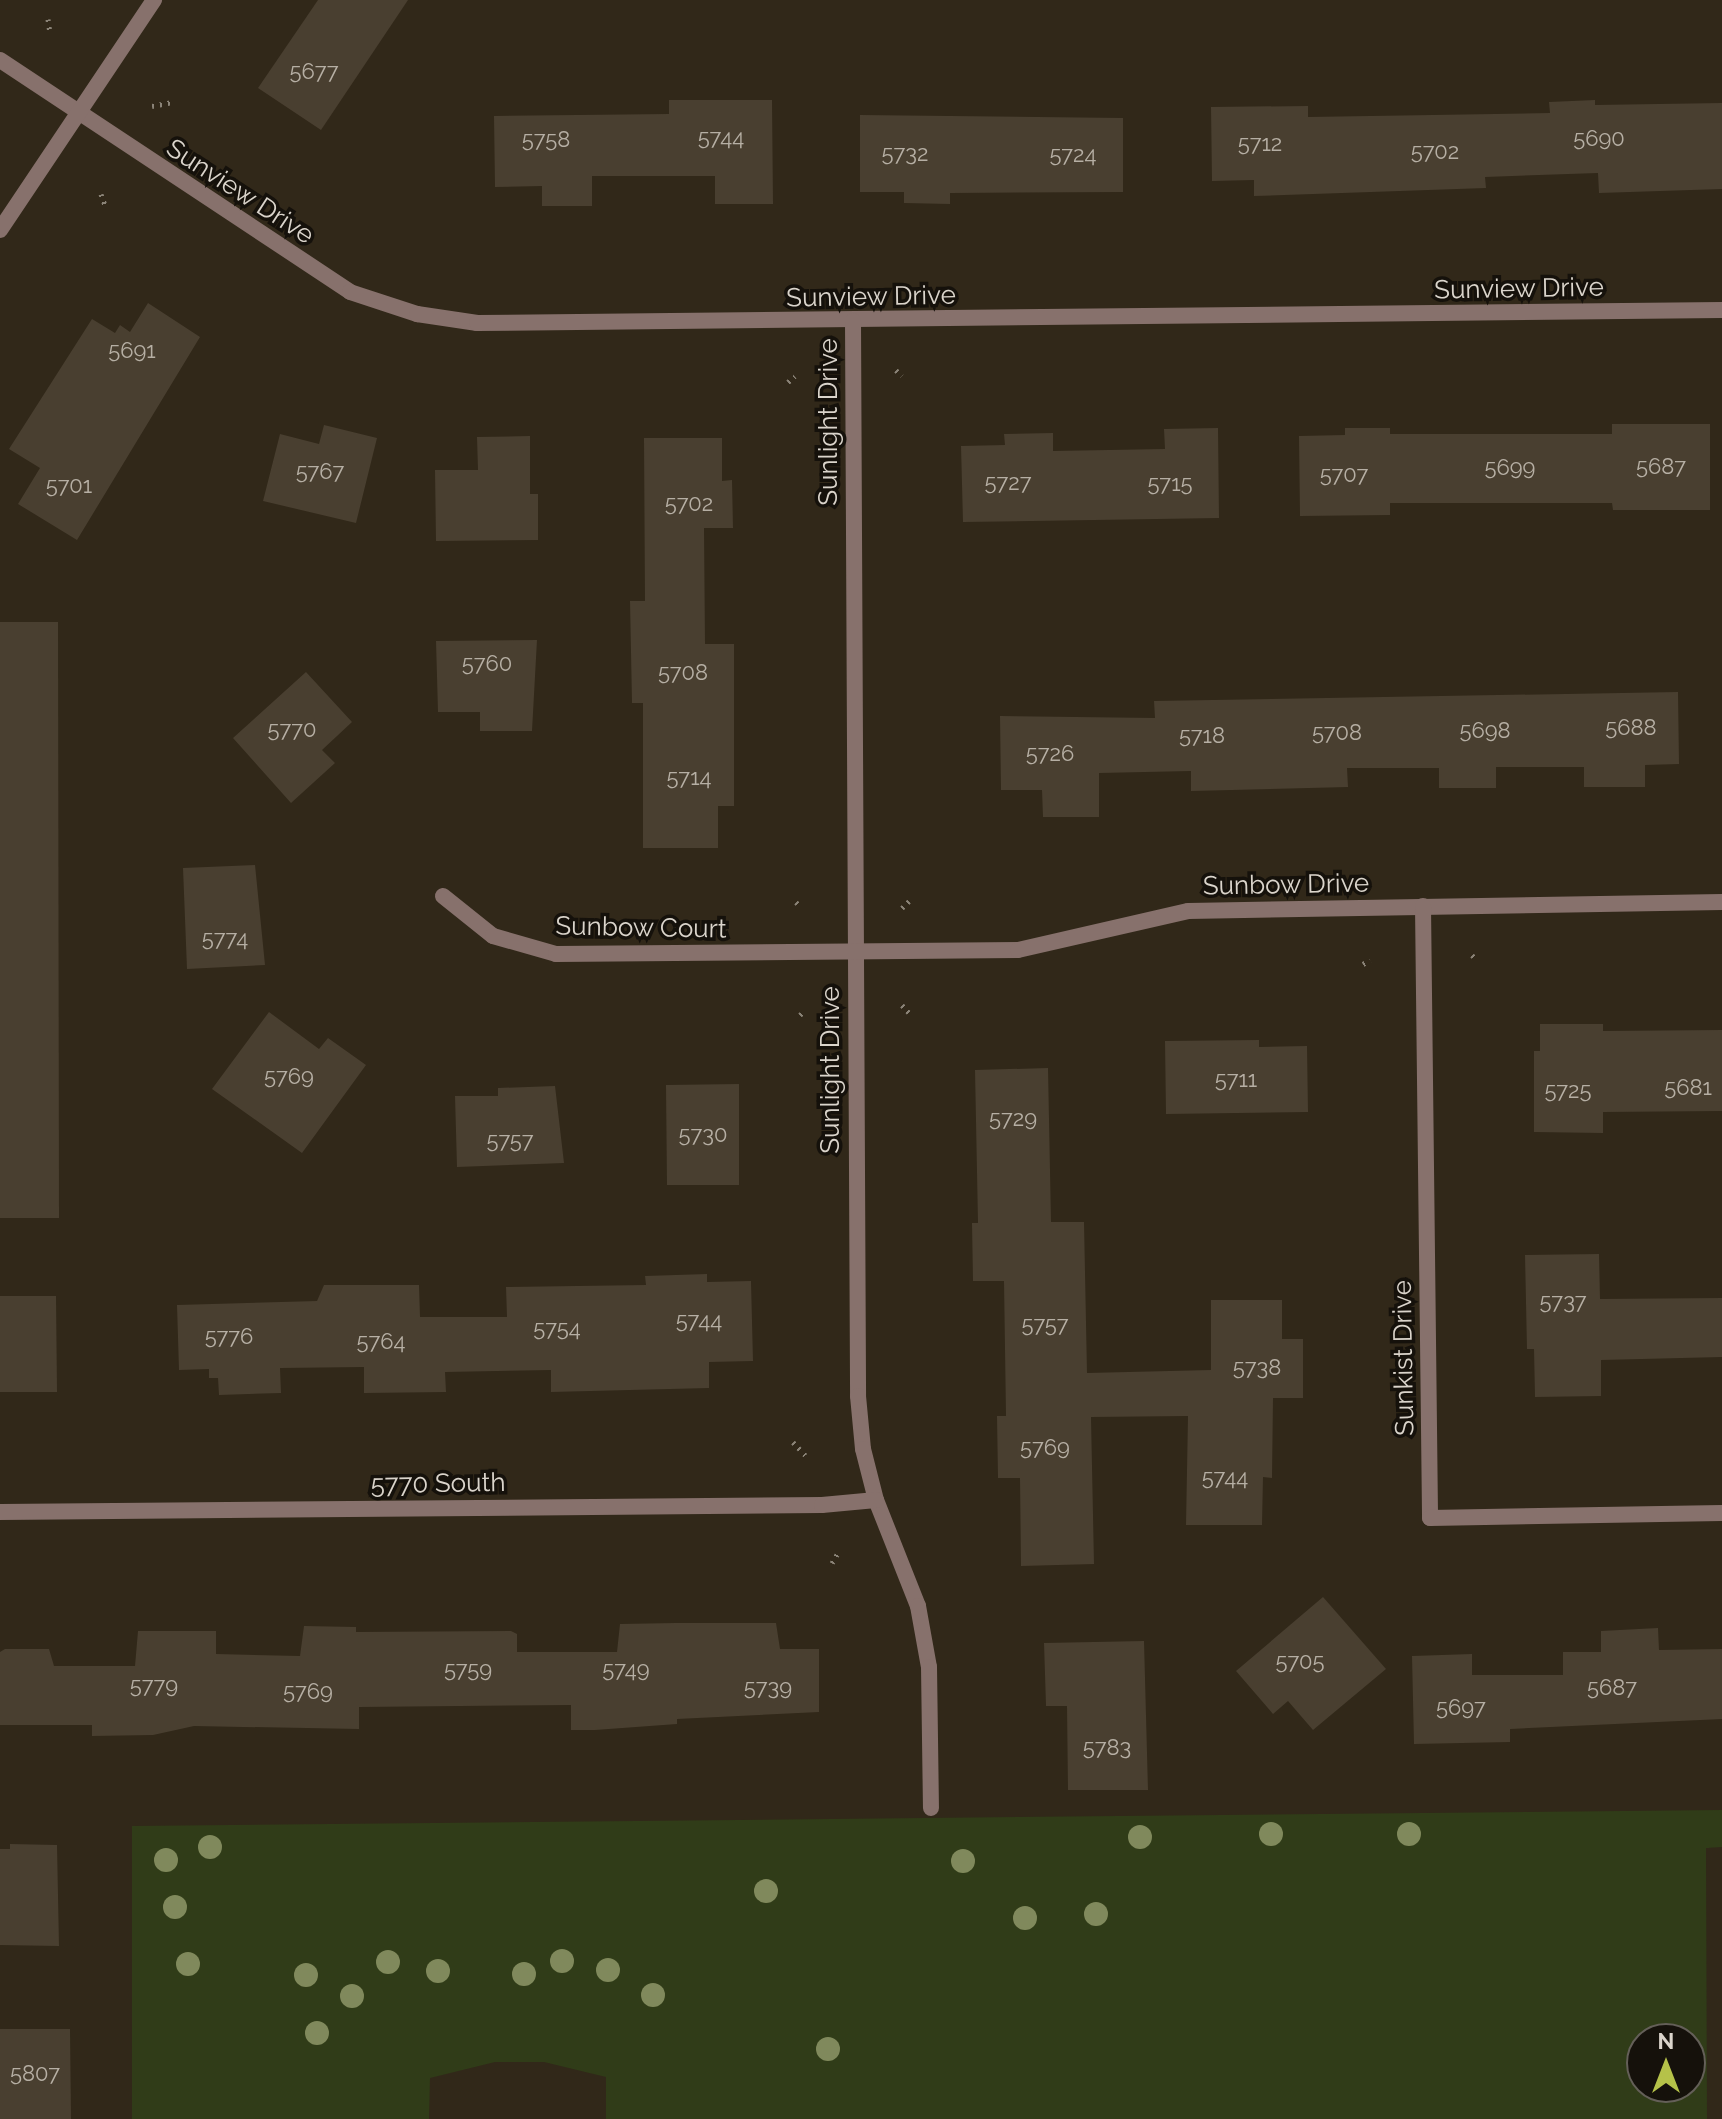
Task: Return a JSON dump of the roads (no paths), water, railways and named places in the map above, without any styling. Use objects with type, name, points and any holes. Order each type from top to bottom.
[{"type":"street","points":[[0,230],[154,0]]},
{"type":"street","name":"Sunview Drive","points":[[0,60],[77,115],[350,292],[417,314],[477,323],[1722,310]]},
{"type":"street","name":"Sunlight Drive","points":[[853,321],[858,1396],[863,1449],[876,1500],[918,1606],[929,1667],[931,1808]]},
{"type":"street","name":"Sunbow Court","points":[[443,896],[493,936],[556,954],[854,952]]},
{"type":"street","name":"Sunbow Drive","points":[[854,952],[1018,950],[1188,911],[1722,902]]},
{"type":"street","name":"Sunkist Drive","points":[[1423,906],[1430,1518],[1722,1513]]},
{"type":"street","name":"5770 South","points":[[0,1512],[822,1505],[876,1500]]}]
